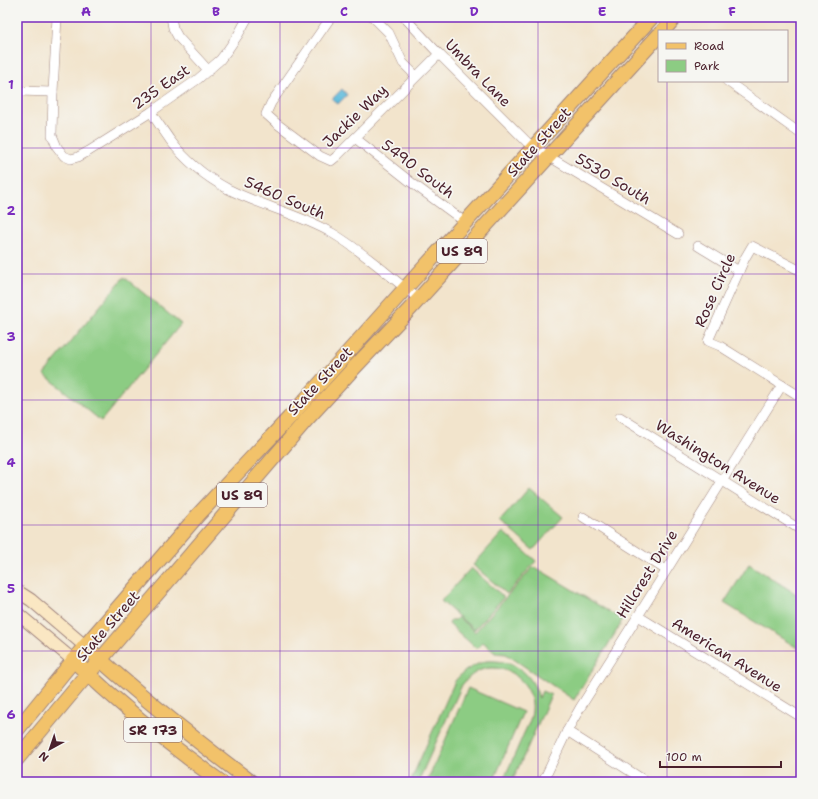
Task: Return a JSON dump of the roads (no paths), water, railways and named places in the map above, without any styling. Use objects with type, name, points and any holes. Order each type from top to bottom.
[{"type":"main road","name":"State Street","points":[[17,730],[73,660],[198,515],[289,418],[652,17]]},
{"type":"main road","points":[[664,30],[675,17]]},
{"type":"main road","name":"State Street","points":[[17,759],[307,419],[419,299],[658,36]]},
{"type":"main road","points":[[17,591],[32,600],[85,646]]},
{"type":"main road","points":[[17,613],[73,660]]},
{"type":"main road","name":"SR 173","points":[[85,646],[181,727],[252,782]]},
{"type":"main road","name":"SR 173","points":[[73,660],[88,675],[184,755],[221,782]]},
{"type":"street","points":[[17,91],[53,92],[57,17]]},
{"type":"street","points":[[170,17],[173,28],[178,37],[209,71]]},
{"type":"street","name":"235 East","points":[[53,92],[52,135],[57,147],[64,156],[71,159],[78,157],[180,93],[209,71],[227,51],[248,17]]},
{"type":"street","name":"Jackie Way","points":[[331,17],[271,103],[266,114],[320,156],[331,161],[439,54]]},
{"type":"street","points":[[373,17],[389,33],[403,63],[416,76]]},
{"type":"street","name":"Umbra Lane","points":[[404,17],[523,139],[534,147]]},
{"type":"street","points":[[728,82],[801,134]]},
{"type":"street","name":"5460 South","points":[[151,112],[171,141],[183,155],[196,167],[216,181],[228,189],[248,198],[332,233],[357,250],[419,299]]},
{"type":"street","name":"5490 South","points":[[355,138],[465,222]]},
{"type":"street","name":"5530 South","points":[[534,147],[678,234]]},
{"type":"street","points":[[698,246],[739,271]]},
{"type":"street","name":"Rose Circle","points":[[801,271],[752,246],[745,258],[708,341],[720,346],[801,397]]},
{"type":"street","name":"Hillcrest Drive","points":[[543,782],[567,731],[580,708],[782,385]]},
{"type":"street","name":"Washington Avenue","points":[[620,417],[801,530]]},
{"type":"street","points":[[583,517],[666,570]]},
{"type":"street","name":"American Avenue","points":[[638,616],[801,717]]},
{"type":"street","points":[[567,731],[647,782]]},
{"type":"water","points":[[342,89],[347,95],[338,104],[332,99]]}]
